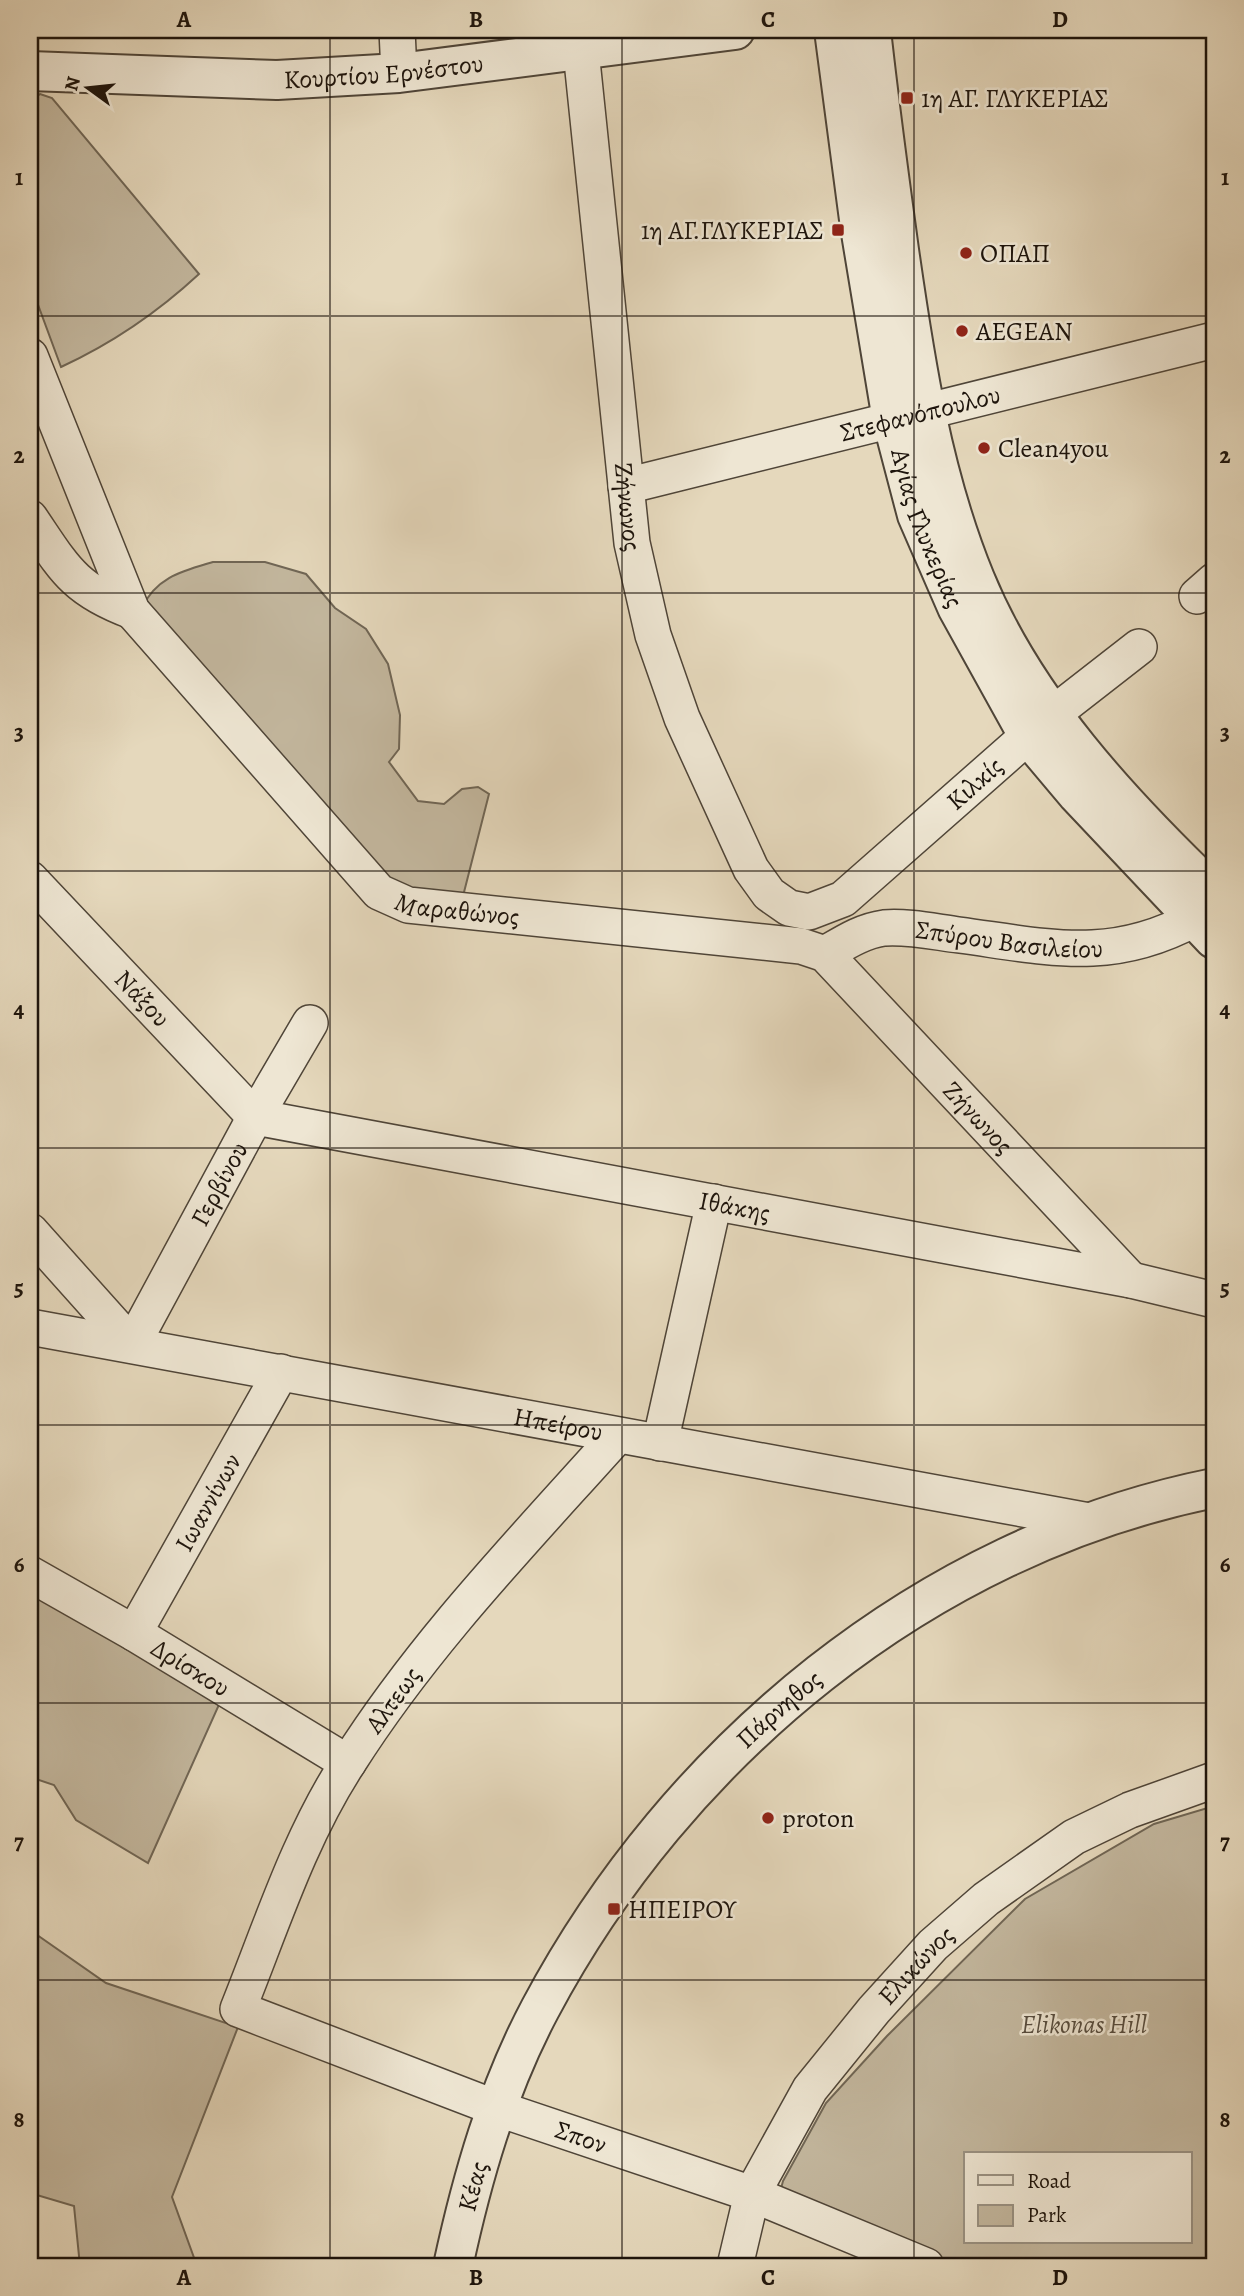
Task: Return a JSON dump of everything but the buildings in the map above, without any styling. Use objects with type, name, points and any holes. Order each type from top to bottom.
[{"type":"street","points":[[397,30],[399,73]]},
{"type":"street","name":"Κουρτίου Ερνέστου","points":[[30,71],[277,80],[399,73],[735,30]]},
{"type":"street","name":"Αγίας Γλυκερίας","points":[[834,30],[860,227],[908,416],[943,484],[976,580],[1017,659],[1041,726],[1113,789],[1173,854],[1208,917]]},
{"type":"street","name":"Αγίας Γλυκερίας","points":[[871,30],[913,353],[908,416]]},
{"type":"street","name":"Ζήνωνος","points":[[580,51],[632,542],[653,635],[682,718],[751,869],[769,894],[789,908],[809,912]]},
{"type":"street","name":"Στεφανόπουλου","points":[[626,485],[1214,340]]},
{"type":"street","name":"Μαραθώνος","points":[[30,356],[132,611],[379,892],[408,905],[801,947],[825,954]]},
{"type":"street","name":"Μαραθώνος","points":[[30,518],[70,576],[99,599],[132,611]]},
{"type":"street","name":"Κιλκίς","points":[[809,912],[843,899],[1041,726],[1139,646]]},
{"type":"street","name":"Νάξου","points":[[30,879],[255,1117]]},
{"type":"street","name":"Σπύρου Βασιλείου","points":[[825,954],[858,936],[884,929],[1042,946],[1098,949],[1126,946],[1162,936],[1208,917]]},
{"type":"street","name":"Ζήνωνος","points":[[825,954],[1131,1280]]},
{"type":"street","name":"Γερβίνου","points":[[132,1345],[255,1117],[310,1023]]},
{"type":"street","name":"Ιθάκης","points":[[255,1117],[1131,1280],[1214,1300]]},
{"type":"street","points":[[660,1443],[714,1202]]},
{"type":"street","points":[[30,1231],[132,1345]]},
{"type":"street","name":"Ηπείρου","points":[[30,1326],[1089,1521]]},
{"type":"street","name":"Ιωαννίνων","points":[[134,1633],[281,1373]]},
{"type":"street","name":"Αλτεως","points":[[238,2010],[299,1856],[348,1763],[461,1609],[617,1436]]},
{"type":"street","name":"Πάρνηθος","points":[[496,2108],[539,2010],[581,1940],[632,1868],[693,1791],[755,1729],[876,1630],[929,1597],[1089,1521],[1161,1499],[1214,1489]]},
{"type":"street","name":"Δρίσκου","points":[[30,1574],[134,1633],[348,1763]]},
{"type":"street","name":"Ελικώνος","points":[[735,2266],[752,2194],[810,2089],[874,2010],[933,1945],[986,1899],[1074,1837],[1130,1810],[1214,1780]]},
{"type":"street","name":"Σπον","points":[[238,2010],[496,2108],[752,2194],[926,2266]]},
{"type":"street","name":"Κέας","points":[[453,2266],[471,2185],[496,2108]]},
{"type":"green space","points":[[40,94],[52,98],[199,274],[134,326],[61,367],[30,283],[30,102]]},
{"type":"green space","points":[[213,562],[265,562],[306,574],[335,608],[366,629],[388,664],[400,715],[399,749],[389,762],[418,801],[444,804],[462,789],[478,787],[489,794],[462,900],[388,886],[142,608],[148,597],[163,582],[181,572]]},
{"type":"green space","points":[[30,1588],[222,1698],[148,1863],[76,1820],[54,1785],[30,1777]]},
{"type":"green space","name":"Elikonas Hill","points":[[1214,1806],[1214,2266],[899,2266],[773,2219],[783,2181],[826,2103],[887,2036],[1025,1899],[1154,1824]]},
{"type":"green space","points":[[30,1930],[106,1983],[238,2027],[172,2197],[197,2266],[80,2266],[74,2206],[30,2193]]},
{"type":"place","name":"1η ΑΓ. ΓΛΥΚΕΡΙΑΣ","points":[[907,98]]},
{"type":"place","name":"1η ΑΓ.ΓΛΥΚΕΡΙΑΣ","points":[[838,230]]},
{"type":"place","name":"ΟΠΑΠ","points":[[966,253]]},
{"type":"place","name":"AEGEAN","points":[[962,331]]},
{"type":"place","name":"Clean4you","points":[[984,448]]},
{"type":"place","name":"proton","points":[[768,1818]]},
{"type":"place","name":"ΗΠΕΙΡΟΥ","points":[[614,1909]]}]
